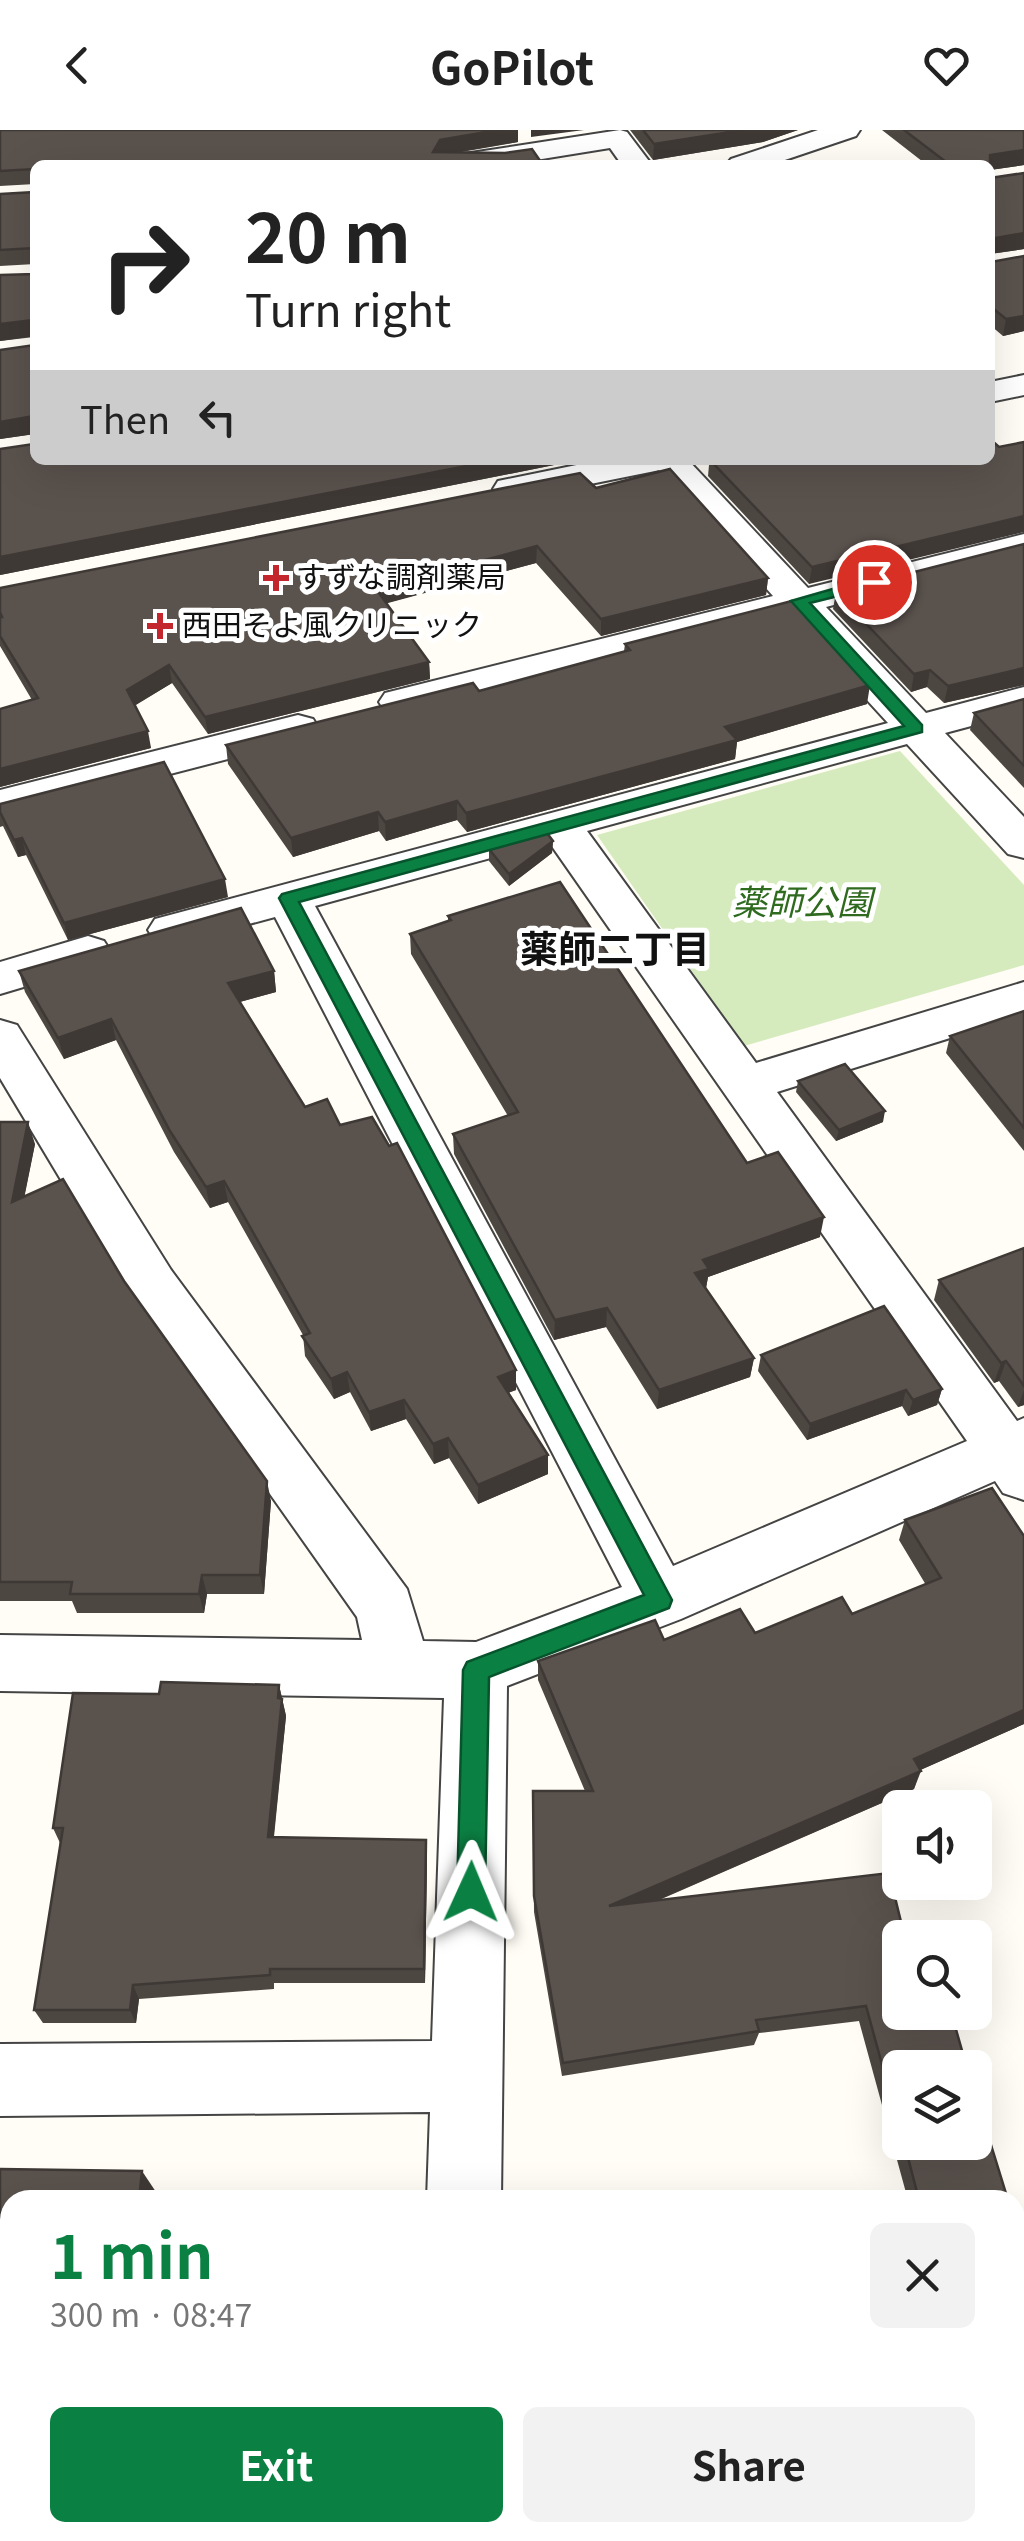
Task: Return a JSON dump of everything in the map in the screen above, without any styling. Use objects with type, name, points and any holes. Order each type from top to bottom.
[{"type":"street","points":[[756,160],[846,130]]},
{"type":"street","points":[[504,160],[614,134],[633,160]]},
{"type":"street","points":[[995,391],[1024,385]]},
{"type":"street","points":[[484,494],[630,465]]},
{"type":"street","points":[[673,465],[1024,844]]},
{"type":"street","points":[[0,804],[1024,544]]},
{"type":"street","points":[[0,978],[1024,699]]},
{"type":"street","points":[[0,1663],[476,1670],[1018,1456],[558,823]]},
{"type":"street","points":[[288,898],[660,1600]]},
{"type":"street","points":[[746,1084],[1024,998]]},
{"type":"street","points":[[0,1037],[152,1285],[385,1608],[400,1669]]},
{"type":"street","points":[[464,2190],[476,1670]]},
{"type":"street","points":[[0,2080],[467,2076]]},
{"type":"green space","name":"薬師公園","points":[[900,751],[1024,885],[1024,965],[744,1046],[597,835]]},
{"type":"building","points":[[0,130],[498,130],[440,140],[433,152],[505,153],[532,149],[540,160],[30,160],[30,169],[0,171]]},
{"type":"building","points":[[643,130],[743,130],[654,144]]},
{"type":"building","points":[[904,130],[1024,130],[1024,150],[990,155],[990,160],[943,160]]},
{"type":"building","points":[[1024,173],[1024,233],[995,238],[995,177]]},
{"type":"building","points":[[30,192],[30,248],[0,250],[0,194]]},
{"type":"building","points":[[1024,256],[1024,316],[1006,319],[995,310],[995,261]]},
{"type":"building","points":[[30,274],[30,320],[0,324],[0,275]]},
{"type":"building","points":[[30,346],[30,417],[0,422],[0,350]]},
{"type":"building","points":[[1024,442],[1024,516],[812,567],[715,465],[995,465],[995,443],[999,447]]},
{"type":"building","points":[[30,445],[30,465],[471,465],[0,557],[0,449]]},
{"type":"building","points":[[670,469],[768,578],[601,619],[537,546],[376,589],[429,662],[205,717],[169,665],[127,690],[148,731],[0,769],[0,709],[38,698],[0,636],[0,588],[580,473],[596,488]]},
{"type":"building","points":[[1024,544],[1024,668],[948,686],[930,670],[914,674],[836,592]]},
{"type":"building","points":[[792,601],[870,685],[725,727],[737,740],[466,813],[457,801],[385,822],[378,812],[291,838],[226,745],[473,683],[479,691],[630,650],[625,644]]},
{"type":"building","points":[[1024,699],[1024,766],[974,713]]},
{"type":"building","points":[[164,762],[225,879],[64,923],[22,838],[14,840],[0,804]]},
{"type":"building","points":[[547,833],[553,841],[509,874],[489,849]]},
{"type":"building","points":[[560,882],[747,1163],[778,1152],[824,1217],[703,1260],[709,1269],[695,1273],[754,1358],[659,1390],[607,1308],[555,1320],[453,1134],[518,1112],[410,934],[451,920],[448,916]]},
{"type":"building","points":[[241,908],[274,971],[228,983],[305,1107],[327,1099],[340,1125],[372,1117],[389,1146],[397,1143],[516,1370],[498,1377],[548,1455],[478,1485],[448,1438],[433,1444],[404,1400],[369,1412],[347,1372],[331,1379],[302,1336],[310,1333],[224,1181],[206,1187],[170,1131],[111,1019],[58,1038],[19,971]]},
{"type":"building","points":[[1024,1011],[1024,1128],[950,1036]]},
{"type":"building","points":[[845,1064],[885,1111],[839,1130],[798,1081]]},
{"type":"building","points":[[0,1122],[28,1122],[12,1202],[63,1179],[124,1281],[267,1481],[260,1575],[202,1575],[199,1594],[70,1594],[72,1582],[0,1582]]},
{"type":"building","points":[[1024,1248],[1024,1386],[1006,1361],[1001,1363],[939,1280]]},
{"type":"building","points":[[884,1306],[942,1389],[913,1400],[906,1390],[810,1424],[761,1355]]},
{"type":"building","points":[[992,1488],[1024,1536],[1024,1710],[914,1759],[921,1771],[609,1906],[882,1874],[882,1900],[896,1900],[901,1920],[882,1920],[882,2030],[956,2030],[962,2050],[882,2050],[882,2064],[866,2006],[756,2020],[759,2031],[563,2063],[534,1896],[533,1791],[593,1791],[538,1661],[655,1620],[664,1640],[740,1609],[755,1633],[842,1597],[852,1614],[941,1578],[905,1520]]},
{"type":"building","points":[[161,1682],[279,1685],[278,1698],[282,1699],[268,1837],[426,1840],[424,1969],[270,1969],[270,1975],[133,1985],[130,2010],[34,2010],[63,1828],[53,1828],[73,1693],[159,1694]]},
{"type":"building","points":[[992,2148],[1005,2190],[916,2190],[909,2160],[992,2160]]},
{"type":"building","points":[[0,2169],[142,2171],[140,2190],[0,2190]]},
{"type":"place","name":"すずな調剤薬局","points":[[276,578]]},
{"type":"place","name":"西田そよ風クリニック","points":[[160,626]]},
{"type":"district","name":"薬師二丁目","points":[[615,950]]},
{"type":"route","points":[[471,1892],[476,1670],[660,1600],[288,898],[916,728],[799,601],[874,582]]}]
